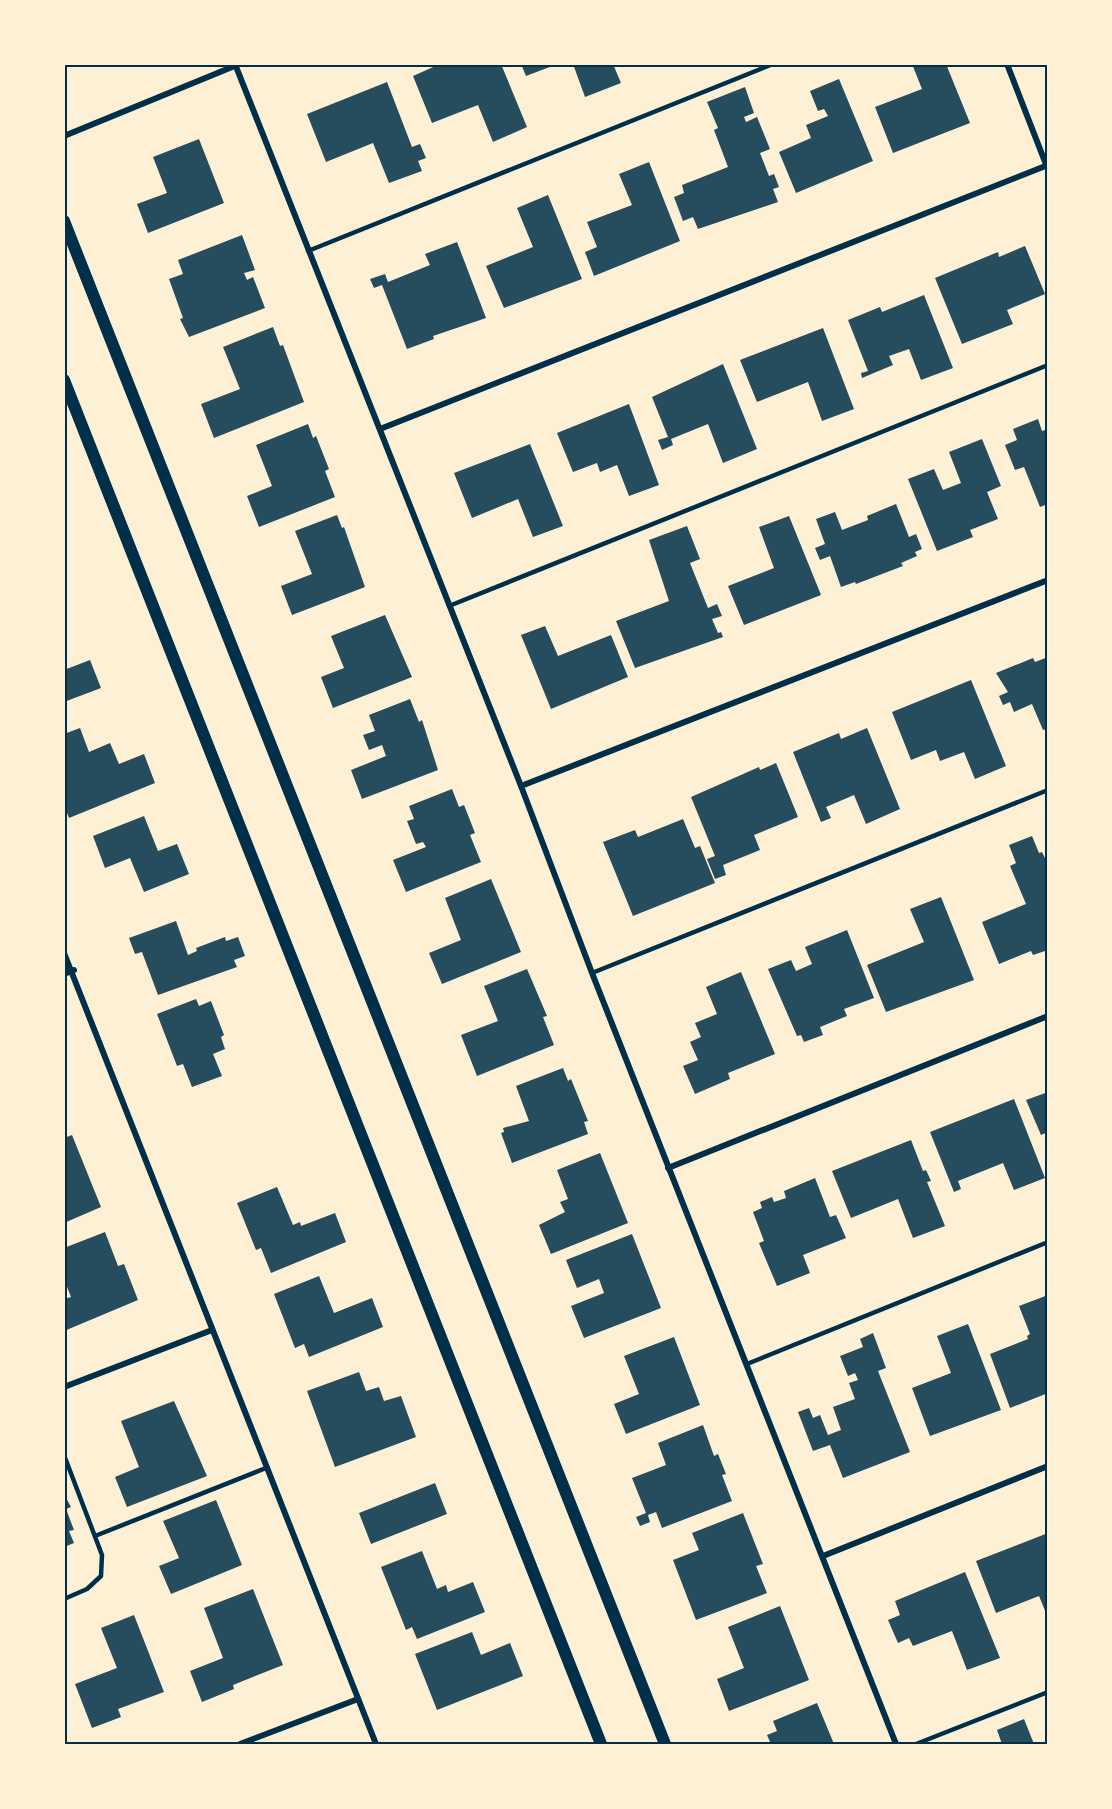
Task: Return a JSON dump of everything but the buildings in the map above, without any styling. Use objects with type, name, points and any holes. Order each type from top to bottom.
[{"type":"main road","points":[[64,221],[665,1744]]},
{"type":"main road","points":[[64,380],[601,1744]]},
{"type":"street","points":[[380,429],[1047,166],[1007,64]]},
{"type":"street","points":[[64,136],[236,65],[896,1744]]},
{"type":"street","points":[[521,786],[1047,580]]},
{"type":"street","points":[[64,953],[74,970],[212,1330],[376,1744]]},
{"type":"street","points":[[64,974],[74,970]]},
{"type":"street","points":[[668,1168],[1047,1016]]},
{"type":"street","points":[[64,1387],[212,1330]]},
{"type":"street","points":[[823,1556],[1047,1466]]},
{"type":"street","points":[[240,1744],[358,1699]]},
{"type":"lane","points":[[308,251],[773,64]]},
{"type":"lane","points":[[448,606],[1047,365]]},
{"type":"lane","points":[[592,973],[1047,790]]},
{"type":"lane","points":[[747,1364],[1047,1242]]},
{"type":"lane","points":[[64,1455],[102,1555],[100,1576],[87,1589],[64,1599]]},
{"type":"lane","points":[[95,1536],[266,1468]]},
{"type":"lane","points":[[916,1744],[1047,1692]]}]
